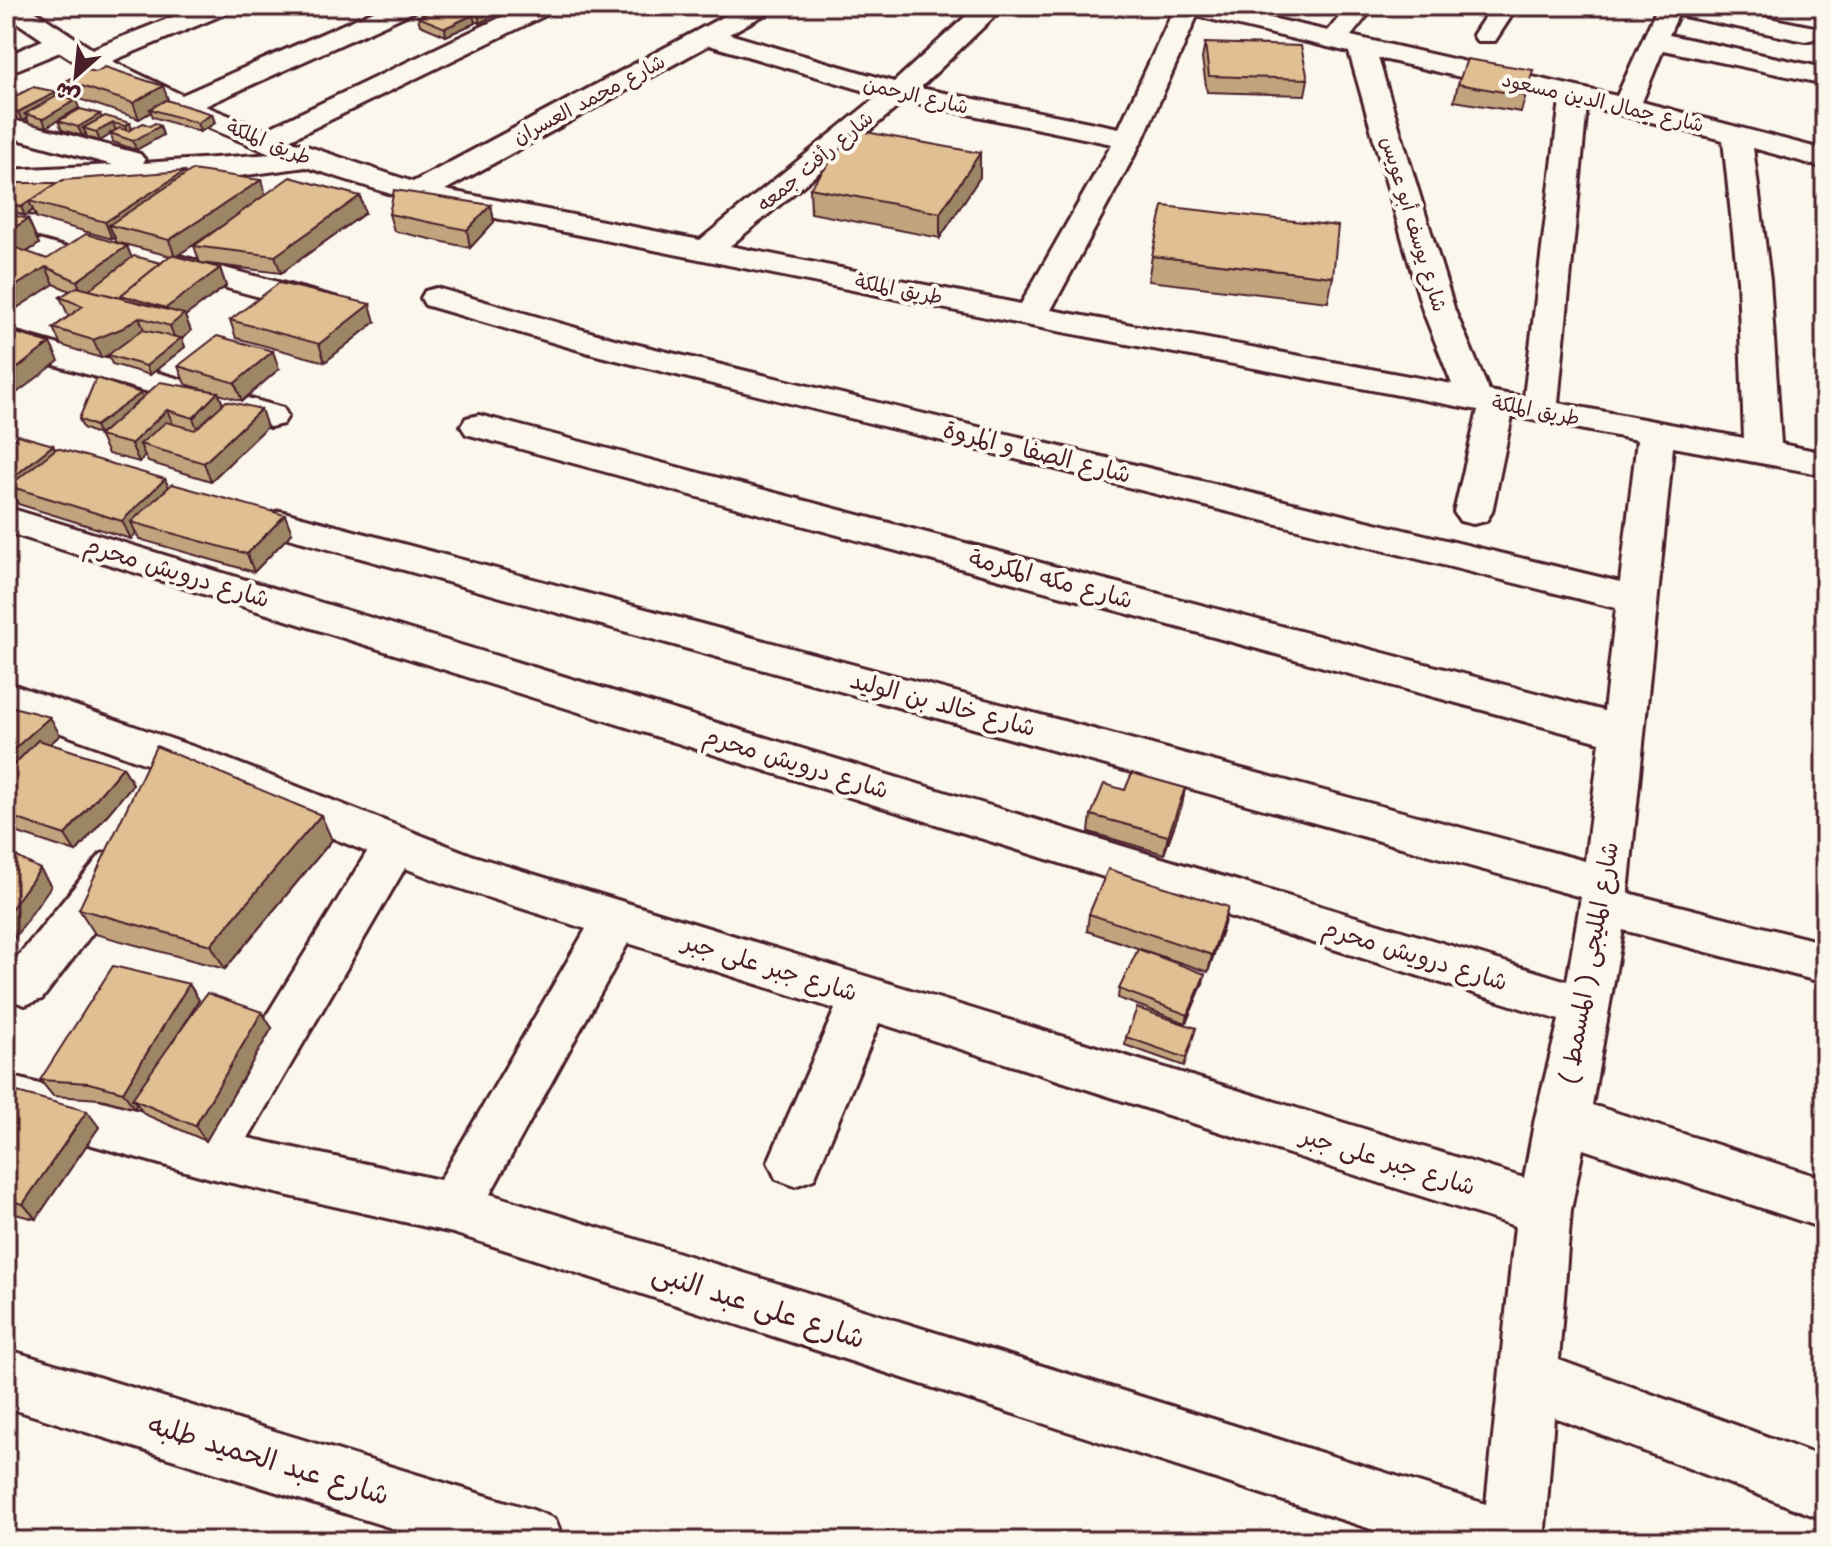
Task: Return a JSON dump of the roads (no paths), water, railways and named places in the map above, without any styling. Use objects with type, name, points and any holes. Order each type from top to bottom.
[{"type":"street","points":[[18,13],[59,6]]},
{"type":"street","points":[[90,60],[223,6]]},
{"type":"street","points":[[181,106],[406,6]]},
{"type":"street","points":[[265,141],[545,6]]},
{"type":"street","name":"شارع محمد العسران","points":[[416,193],[762,6]]},
{"type":"street","name":"شارع رأفت جمعه","points":[[707,250],[899,92],[992,6]]},
{"type":"street","points":[[1347,44],[1362,6]]},
{"type":"street","points":[[1486,35],[1505,6]]},
{"type":"street","points":[[1626,107],[1670,6],[1805,33]]},
{"type":"street","points":[[1031,316],[1200,8]]},
{"type":"street","name":"شارع جمال الدين مسعود","points":[[1200,8],[1626,107],[1825,159]]},
{"type":"street","name":"طريق الملكة","points":[[18,13],[90,60],[181,106],[307,158],[416,193],[1031,316],[1825,464]]},
{"type":"street","name":"شارع الرحمن","points":[[706,36],[899,92],[1129,139]]},
{"type":"street","points":[[1654,40],[1825,76]]},
{"type":"street","points":[[6,66],[61,42]]},
{"type":"street","name":"شارع يوسف أبو عويس","points":[[1347,44],[1439,311],[1486,401]]},
{"type":"street","points":[[1540,411],[1574,96]]},
{"type":"street","points":[[6,127],[171,171]]},
{"type":"street","points":[[1737,134],[1754,280],[1763,452]]},
{"type":"street","points":[[6,179],[171,171],[307,158]]},
{"type":"street","points":[[6,219],[348,311]]},
{"type":"street","name":"شارع الصفا و المروة","points":[[437,298],[608,348],[1638,600]]},
{"type":"street","points":[[6,340],[270,416]]},
{"type":"street","points":[[1473,512],[1486,401]]},
{"type":"street","name":"شارع مكه المكرمة","points":[[479,426],[1623,732]]},
{"type":"street","name":"شارع المليجى ( المسمط )","points":[[1513,1541],[1544,1210],[1561,1118],[1587,1008],[1604,896],[1656,433]]},
{"type":"street","name":"شارع درويش محرم","points":[[6,519],[1587,1008]]},
{"type":"street","name":"شارع خالد بن الوليد","points":[[280,523],[1604,896],[1825,963]]},
{"type":"street","name":"شارع جبر على جبر","points":[[6,697],[183,783],[396,843],[462,871],[1544,1210]]},
{"type":"street","points":[[25,984],[141,836]]},
{"type":"street","points":[[210,1154],[396,843]]},
{"type":"street","points":[[453,1208],[617,919]]},
{"type":"street","points":[[795,1162],[865,996]]},
{"type":"street","name":"شارع على عبد النبى","points":[[6,1098],[210,1154],[453,1208],[1505,1541]]},
{"type":"street","points":[[1561,1118],[1825,1204]]},
{"type":"street","points":[[1527,1377],[1825,1489]]},
{"type":"street","name":"شارع عبد الحميد طلبه","points":[[6,1378],[533,1541]]}]
